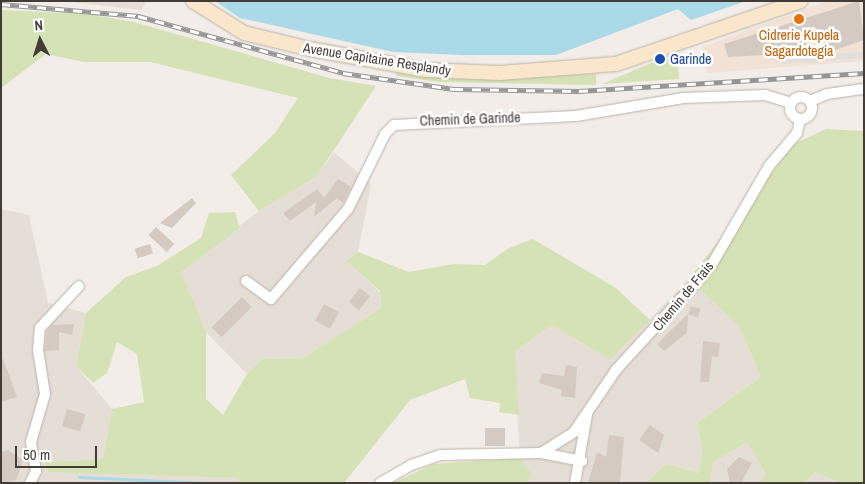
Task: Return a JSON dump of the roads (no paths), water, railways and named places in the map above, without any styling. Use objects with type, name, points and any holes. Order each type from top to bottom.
[{"type":"main road","name":"Avenue Capitaine Resplandy","points":[[193,1],[244,32],[310,50],[426,70],[500,73],[616,64],[801,1]]},
{"type":"street","points":[[800,120],[792,116],[791,103],[802,97],[810,101],[827,94],[864,89]]},
{"type":"street","name":"Chemin de Garinde","points":[[246,281],[271,299],[348,209],[385,134],[394,125],[576,116],[683,98],[765,96],[791,103]]},
{"type":"street","name":"Chemin de Frais","points":[[542,453],[574,432],[616,370],[711,266],[769,166],[797,133],[800,120],[811,114],[810,101]]},
{"type":"street","points":[[30,483],[36,471],[31,442],[43,409],[45,384],[37,338],[40,328],[79,286]]},
{"type":"street","points":[[575,483],[582,461],[587,414]]},
{"type":"street","points":[[380,483],[411,465],[440,455],[542,453],[582,461]]},
{"type":"water","points":[[215,1],[746,1],[691,20],[678,9],[556,55],[462,55],[393,52],[240,18]]},
{"type":"waterway","points":[[79,477],[207,483]]},
{"type":"railway","points":[[1,4],[138,16],[343,73],[454,89],[579,91],[864,73]]},
{"type":"place","name":"Cidrerie Kupela Sagardotegia","points":[[799,19]]},
{"type":"place","name":"Garinde","points":[[660,59]]}]
